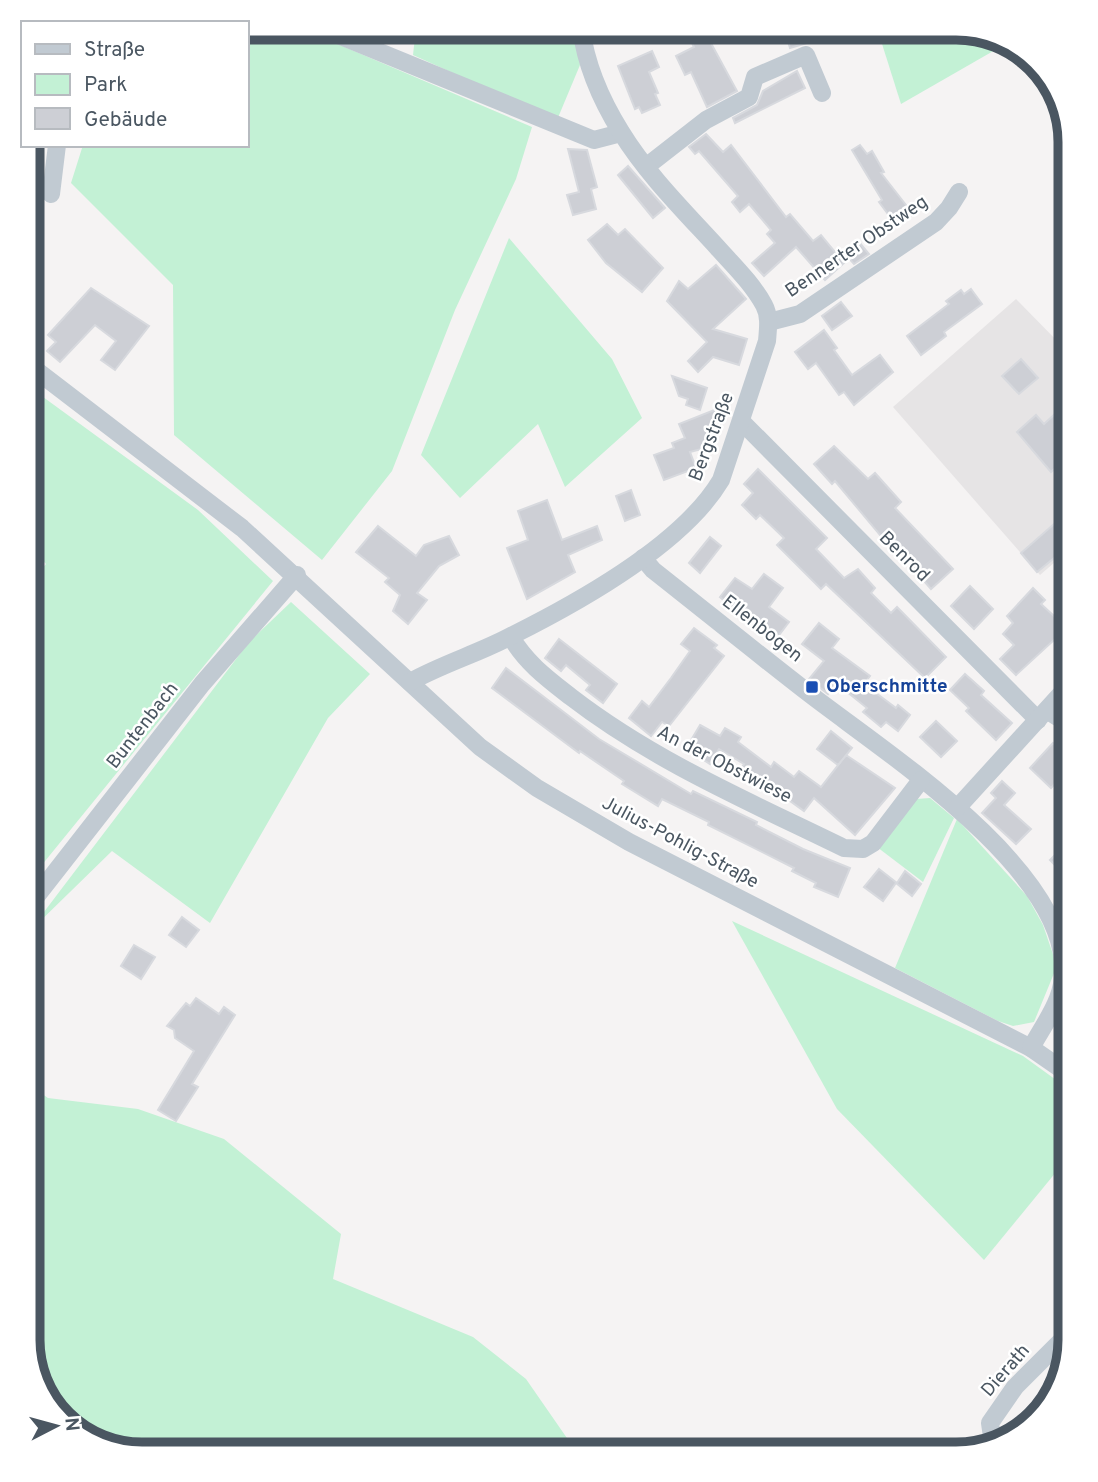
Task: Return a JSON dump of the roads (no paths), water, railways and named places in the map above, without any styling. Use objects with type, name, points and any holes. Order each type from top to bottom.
[{"type":"street","points":[[350,40],[594,140],[621,133]]},
{"type":"street","points":[[583,40],[596,84],[621,133],[646,166],[746,278],[765,306],[769,322]]},
{"type":"street","points":[[646,166],[706,120],[749,97],[755,78],[806,55],[822,93]]},
{"type":"street","points":[[51,194],[57,147]]},
{"type":"street","name":"Bennerter Obstweg","points":[[769,322],[800,314],[924,230],[949,208],[959,192]]},
{"type":"street","name":"Bergstraße","points":[[411,682],[447,662],[511,637],[595,590],[642,558],[711,498],[721,480],[742,422],[767,341],[769,322]]},
{"type":"street","name":"Julius-Pohlig-Straße","points":[[40,373],[242,528],[297,575],[480,747],[537,788],[629,842],[1031,1048],[1058,1067]]},
{"type":"street","name":"Benrod","points":[[742,422],[1043,715]]},
{"type":"street","name":"Ellenbogen","points":[[642,558],[653,570],[958,807]]},
{"type":"street","name":"Buntenbach","points":[[40,892],[202,684],[297,575]]},
{"type":"street","name":"An der Obstwiese","points":[[511,637],[534,668],[645,750],[844,848],[863,849],[873,843],[921,780]]},
{"type":"street","points":[[1058,698],[958,807],[1032,886],[1053,922],[1058,940]]},
{"type":"street","points":[[1043,715],[1058,721]]},
{"type":"street","points":[[1031,1048],[1058,1003]]},
{"type":"street","name":"Dierath","points":[[992,1435],[990,1423],[1015,1387],[1058,1345]]},
{"type":"place","name":"Oberschmitte","points":[[812,687]]}]
